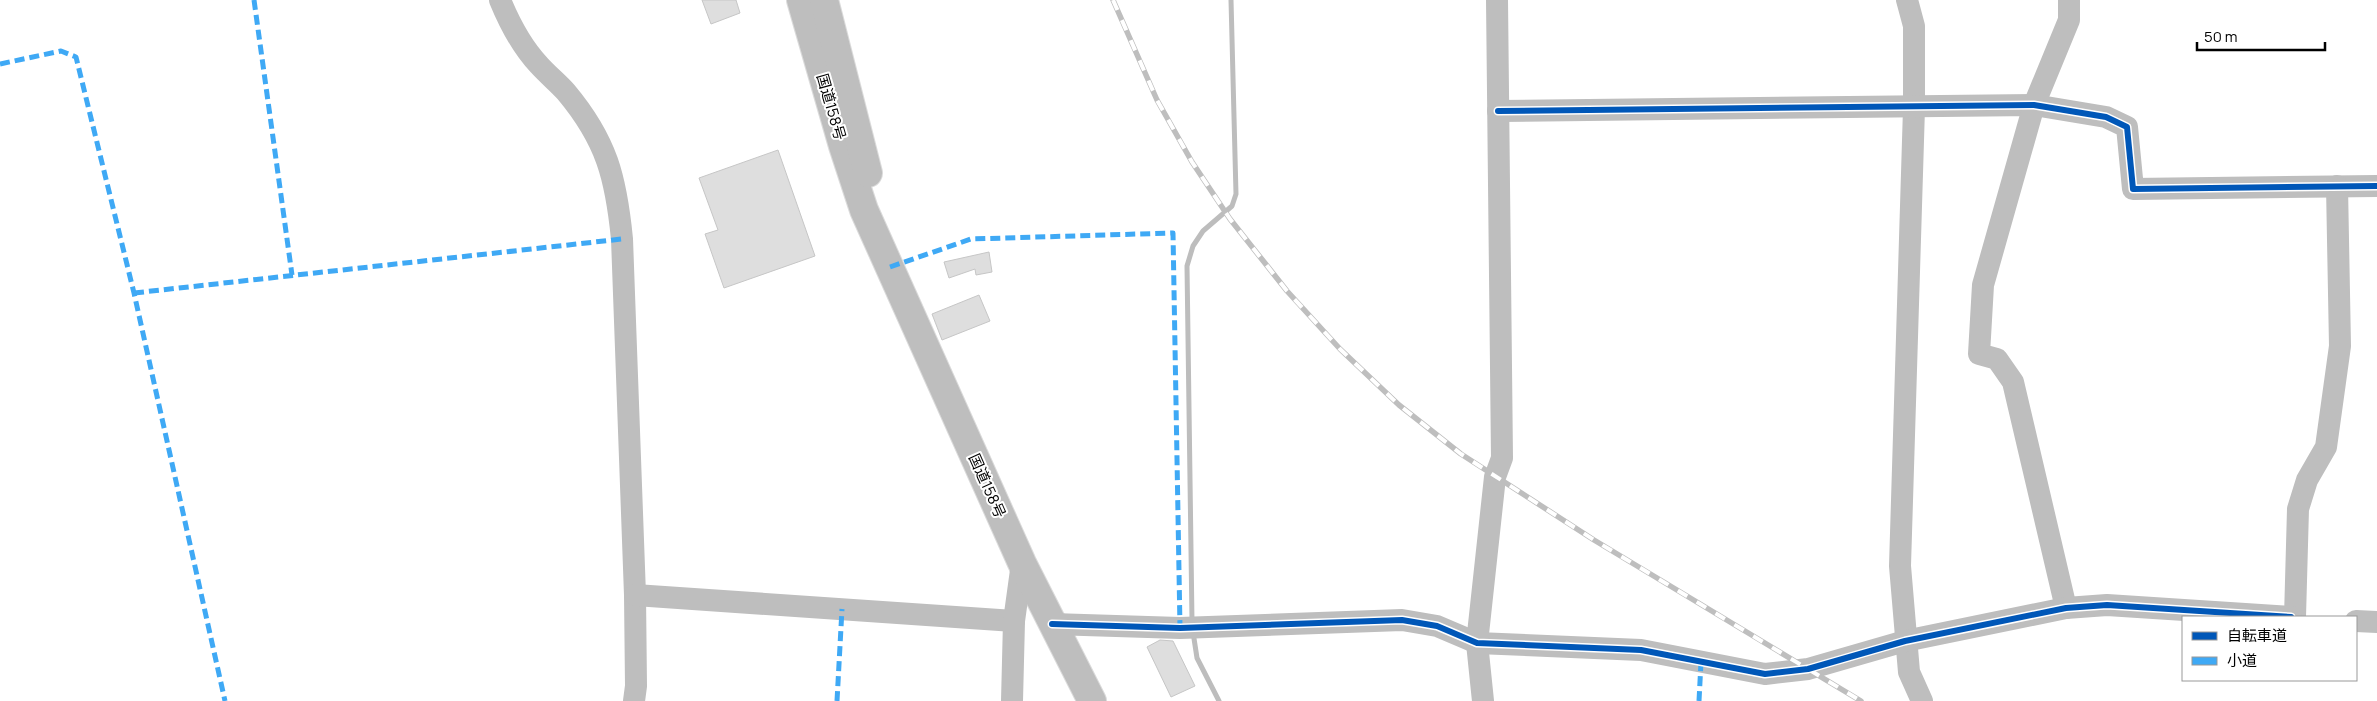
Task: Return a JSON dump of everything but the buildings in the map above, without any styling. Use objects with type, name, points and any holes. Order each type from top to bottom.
[{"type":"highway","name":"国道158号","points":[[801,0],[843,146],[864,210],[1022,563],[1092,701]]},
{"type":"highway","name":"国道158号","points":[[824,0],[860,138],[890,267]]},
{"type":"street","points":[[500,0],[520,37],[538,64],[567,93],[602,144],[611,166],[618,194],[622,239],[636,595],[636,686],[634,701]]},
{"type":"street","points":[[1483,701],[1477,643],[1495,477],[1502,458],[1497,0]]},
{"type":"street","points":[[1907,0],[1914,26],[1914,108],[1900,566],[1909,672],[1922,701]]},
{"type":"street","points":[[2066,608],[2013,382],[1998,360],[1979,354],[1983,285],[2034,105],[2069,20],[2069,0]]},
{"type":"street","points":[[1498,112],[2034,105],[2106,117],[2127,127],[2133,189],[2377,186]]},
{"type":"street","points":[[2293,616],[2298,509],[2307,480],[2326,447],[2340,346],[2336,186]]},
{"type":"street","points":[[1012,701],[1014,620],[1022,563]]},
{"type":"street","points":[[636,595],[1014,620]]},
{"type":"street","points":[[1052,624],[1193,628],[1402,620],[1436,626],[1477,643],[1641,650],[1765,674],[1808,669],[1905,641],[2066,608],[2107,605],[2278,616]]},
{"type":"street","points":[[2357,621],[2377,622]]},
{"type":"waterway","points":[[1192,621],[1187,266],[1193,246],[1203,231],[1232,206],[1236,194],[1231,0]]},
{"type":"waterway","points":[[1193,632],[1197,658],[1219,701]]},
{"type":"railway","points":[[1113,0],[1157,100],[1192,162],[1230,219],[1287,291],[1340,349],[1399,405],[1461,454],[1594,540],[1861,701]]},
{"type":"marked path","points":[[254,0],[292,275]]},
{"type":"marked path","points":[[0,64],[61,51],[76,57],[134,293],[225,701]]},
{"type":"marked path","points":[[890,267],[971,239],[1173,233],[1180,628]]},
{"type":"marked path","points":[[134,293],[622,239]]},
{"type":"marked path","points":[[837,701],[842,609]]},
{"type":"marked path","points":[[1699,701],[1701,662]]},
{"type":"cycle path","points":[[1498,111],[2034,105],[2106,117],[2127,127],[2133,189],[2377,186]]},
{"type":"cycle path","points":[[1052,624],[1180,628],[1402,620],[1437,626],[1477,643],[1641,650],[1765,674],[1808,669],[1905,641],[2066,608],[2107,605],[2276,616]]}]
